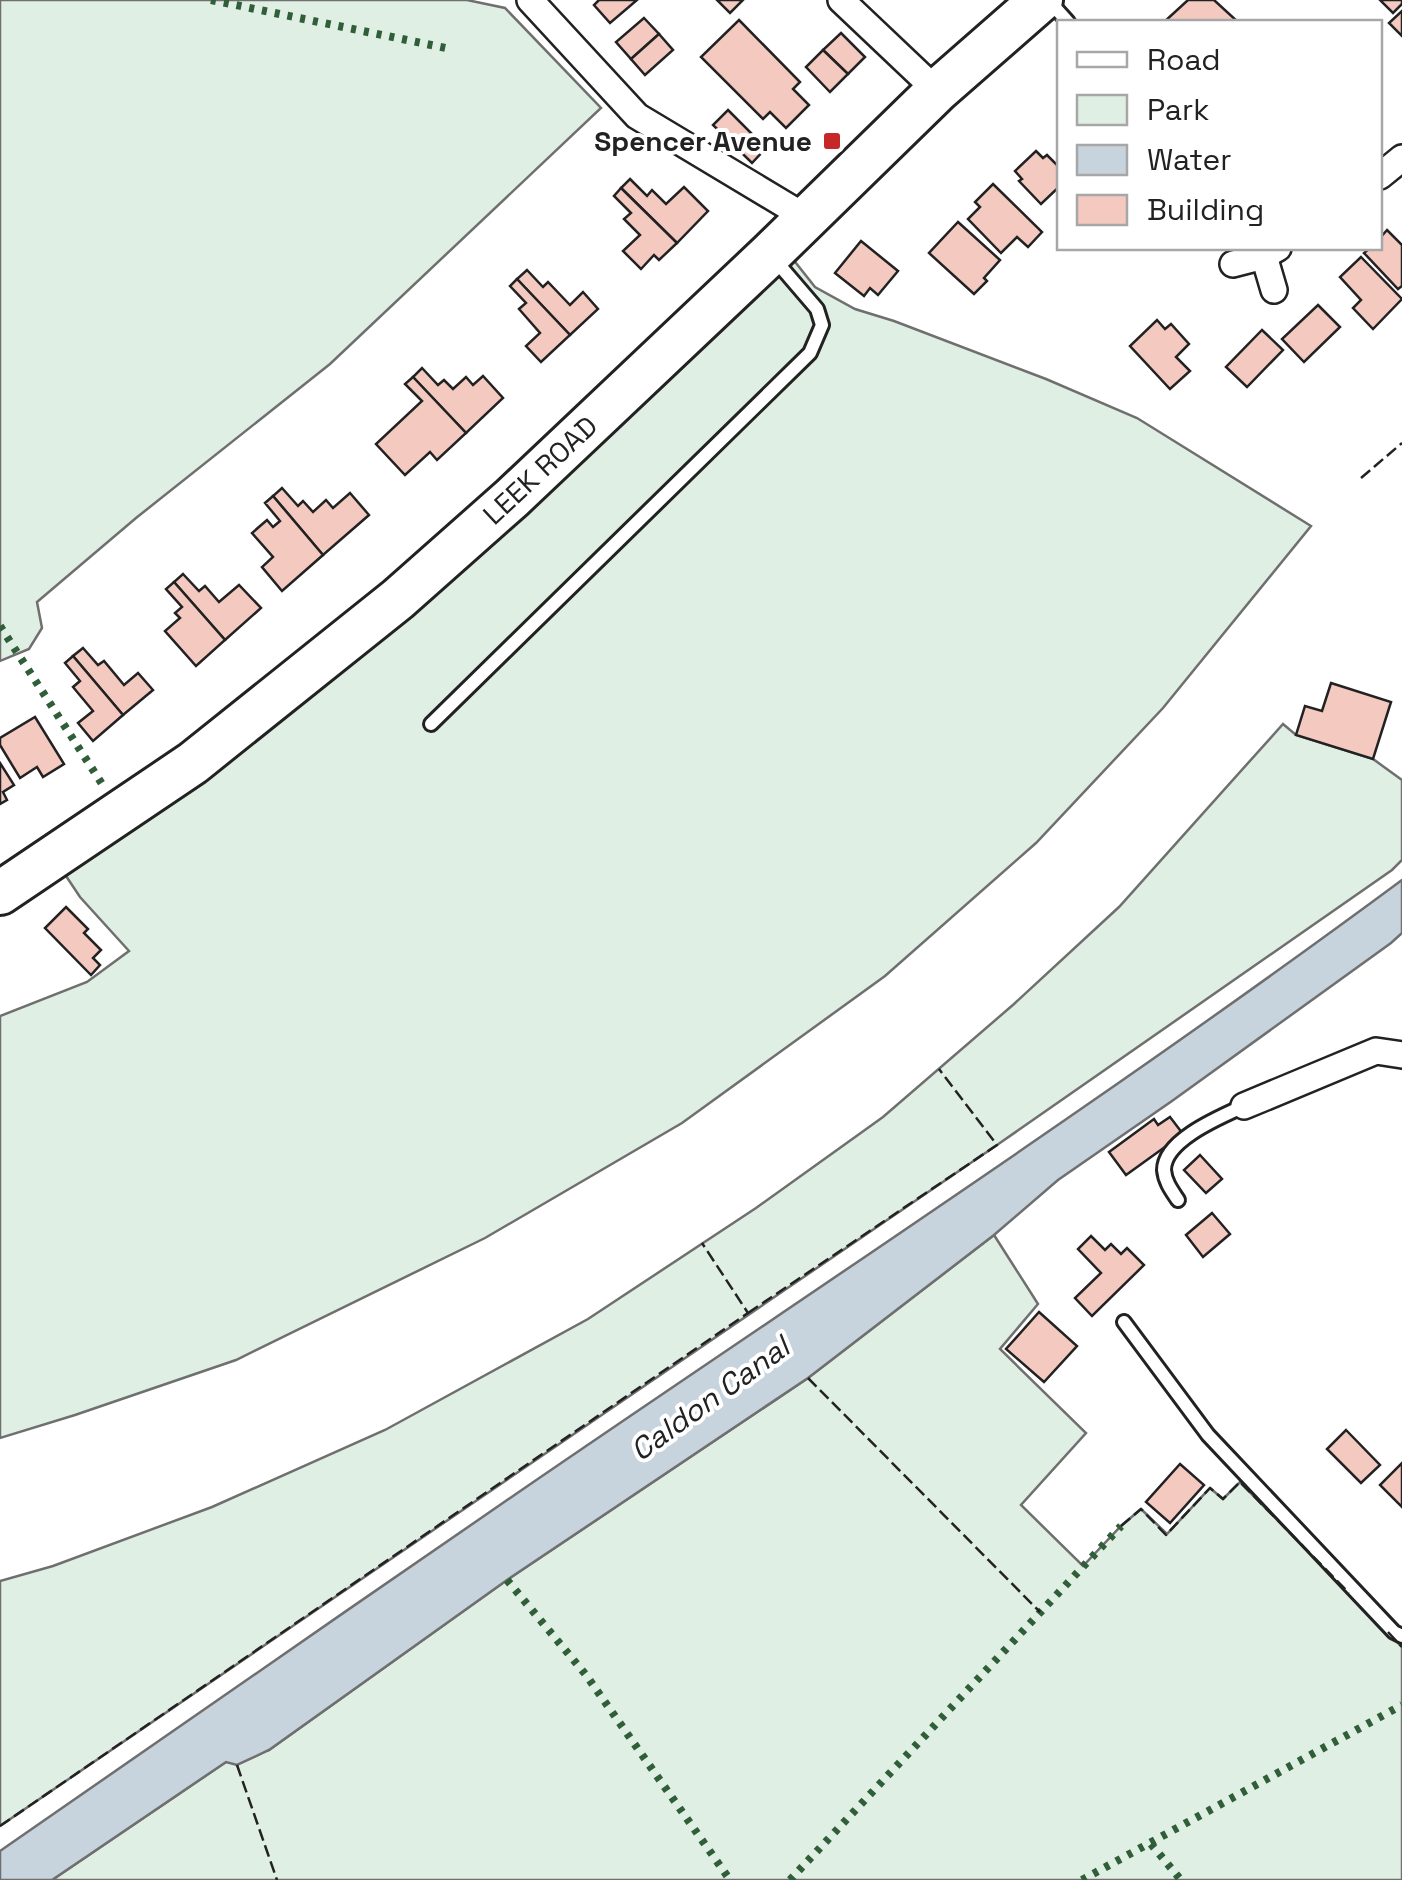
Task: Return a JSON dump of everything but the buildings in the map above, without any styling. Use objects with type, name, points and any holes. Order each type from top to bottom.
[{"type":"highway","name":"LEEK ROAD","points":[[0,893],[193,763],[398,598],[512,498],[938,91],[1045,0]]},
{"type":"street","points":[[530,0],[636,116],[807,218]]},
{"type":"street","points":[[841,0],[938,91]]},
{"type":"street","points":[[1382,174],[1402,158]]},
{"type":"street","points":[[1233,264],[1271,252],[1274,290]]},
{"type":"street","points":[[1244,1106],[1376,1051],[1402,1055]]},
{"type":"lane","points":[[1045,0],[1066,20]]},
{"type":"lane","points":[[431,724],[810,353],[822,324],[817,309],[770,254]]},
{"type":"lane","points":[[1178,1200],[1165,1177],[1171,1150],[1180,1141],[1244,1106]]},
{"type":"lane","points":[[1124,1322],[1208,1436],[1402,1636]]},
{"type":"green space","points":[[0,0],[467,0],[505,8],[601,108],[330,364],[37,602],[42,628],[29,649],[0,661]]},
{"type":"green space","points":[[792,258],[815,287],[855,309],[1046,379],[1137,418],[1311,526],[1163,708],[1036,843],[885,976],[682,1123],[485,1238],[236,1360],[0,1438],[0,1016],[87,982],[129,951],[80,897],[64,873]]},
{"type":"green space","points":[[1283,724],[1296,735],[1373,759],[1402,780],[1402,860],[1392,870],[997,1145],[0,1826],[0,1581],[53,1566],[212,1507],[385,1430],[588,1319],[756,1208],[883,1117],[1014,1004],[1119,907]]},
{"type":"green space","points":[[994,1235],[1038,1304],[1000,1349],[1086,1433],[1021,1505],[1083,1566],[1141,1509],[1167,1534],[1210,1488],[1223,1499],[1240,1482],[1402,1647],[1402,1880],[52,1880],[226,1762],[269,1750],[507,1580],[808,1378]]},
{"type":"water","name":"Caldon Canal","points":[[1402,880],[1402,933],[1391,943],[1058,1180],[994,1235],[808,1378],[507,1580],[269,1750],[237,1765],[226,1762],[52,1880],[0,1880],[0,1851],[1078,1111]]},
{"type":"hedge","points":[[211,0],[446,48]]},
{"type":"hedge","points":[[0,626],[104,787]]},
{"type":"hedge","points":[[790,1880],[1121,1526]]},
{"type":"hedge","points":[[507,1580],[586,1675],[730,1880]]},
{"type":"hedge","points":[[1082,1880],[1402,1705]]},
{"type":"hedge","points":[[1151,1844],[1181,1880]]},
{"type":"fence","points":[[1361,478],[1402,443]]},
{"type":"fence","points":[[748,1313],[997,1145],[939,1069]]},
{"type":"fence","points":[[0,1826],[748,1313],[702,1243]]},
{"type":"fence","points":[[808,1378],[1040,1612]]},
{"type":"fence","points":[[1121,1526],[1141,1509],[1166,1535],[1210,1488],[1223,1499],[1240,1482],[1349,1593]]},
{"type":"fence","points":[[1388,1632],[1402,1647]]},
{"type":"fence","points":[[237,1765],[277,1880]]},
{"type":"place","name":"Spencer Avenue","points":[[832,141]]}]
